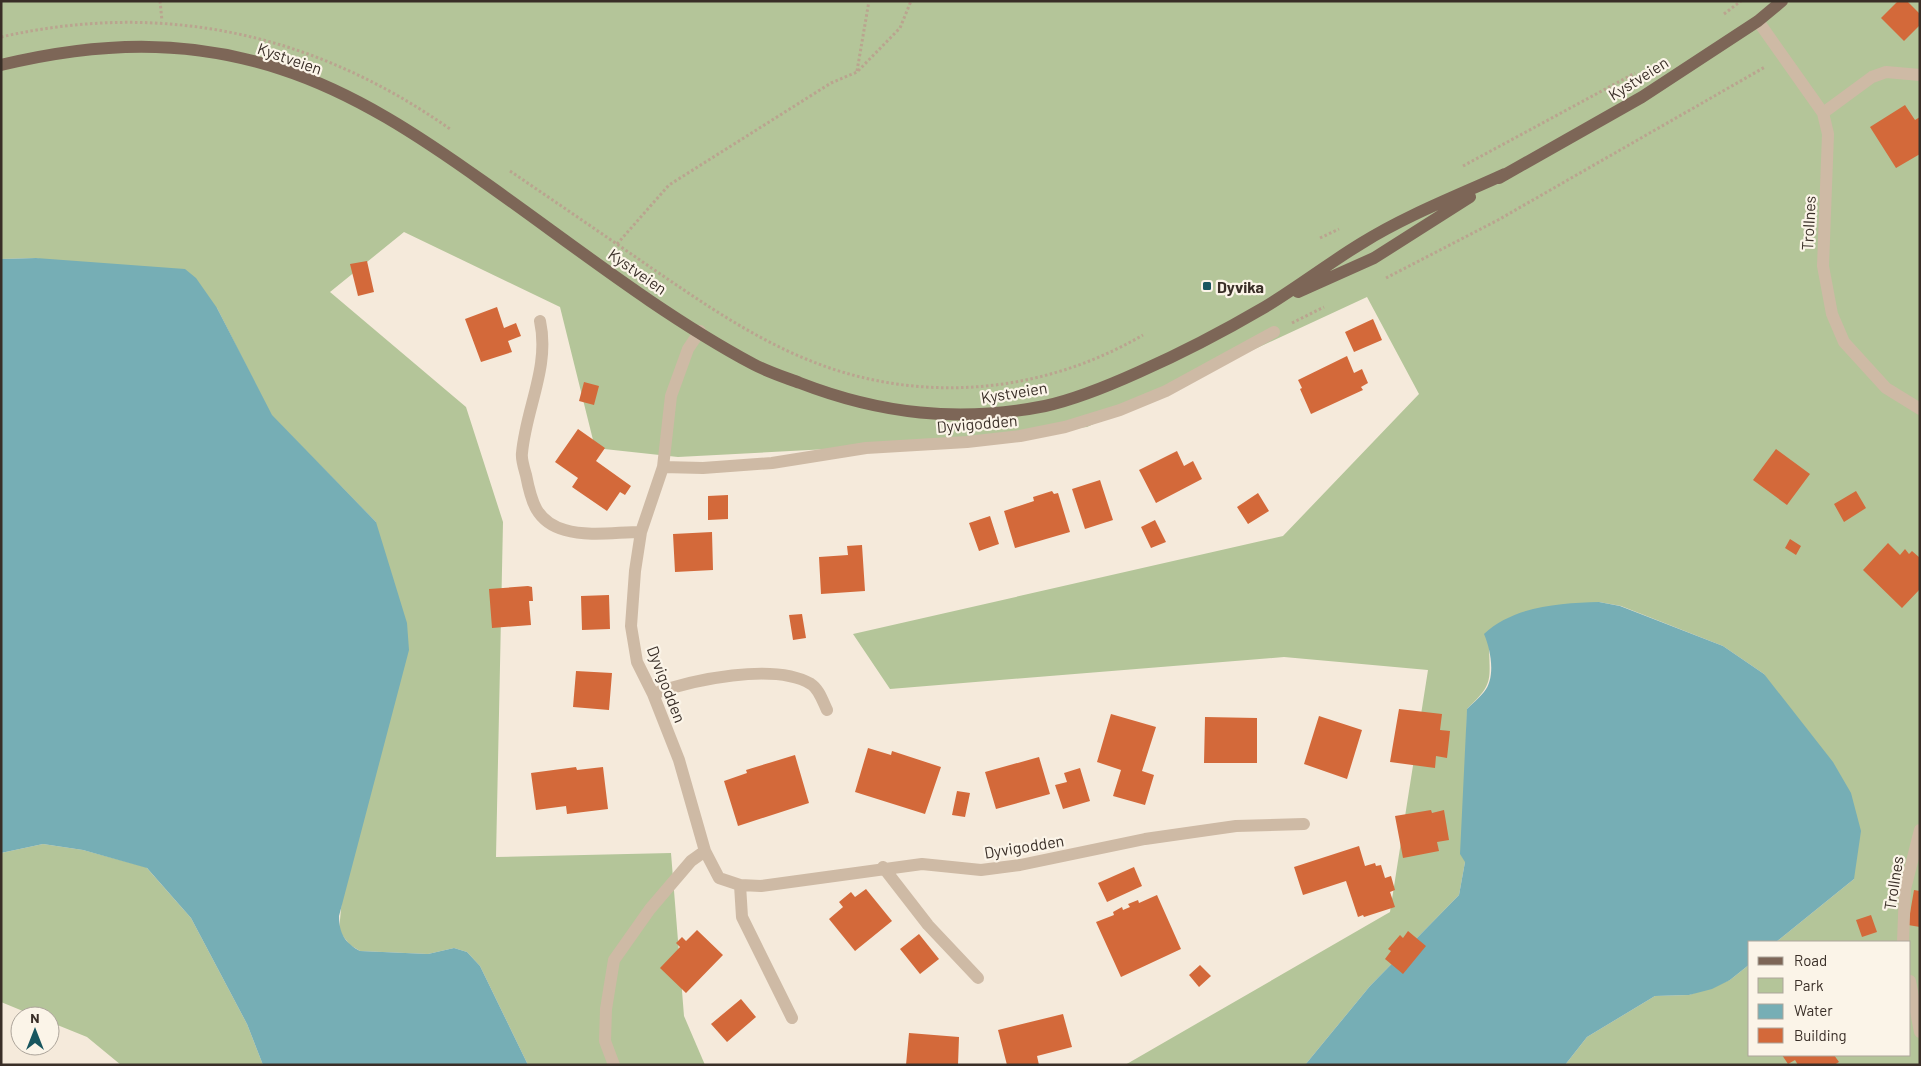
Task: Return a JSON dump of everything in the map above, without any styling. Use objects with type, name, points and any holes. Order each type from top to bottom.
[{"type":"main road","name":"Kystveien","points":[[1,65],[54,52],[106,46],[152,46],[235,56],[282,69],[332,89],[380,113],[429,143],[668,312],[756,366],[842,399],[910,413],[970,416],[1046,405],[1100,389],[1167,359],[1268,305],[1374,258],[1505,174],[1642,97],[1758,21],[1782,1]]},
{"type":"main road","name":"Kystveien","points":[[1268,305],[1365,241],[1505,174]]},
{"type":"street","name":"Trollnes","points":[[1758,21],[1822,113],[1828,134],[1822,266],[1832,314],[1844,342],[1886,388],[1920,409]]},
{"type":"street","points":[[1822,113],[1872,77],[1886,72],[1920,76]]},
{"type":"street","points":[[540,322],[543,335],[542,364],[522,454],[531,502],[545,520],[564,530],[581,533],[641,532]]},
{"type":"street","name":"Dyvigodden","points":[[700,331],[688,349],[671,396],[663,467],[641,532],[634,571],[631,626],[638,662],[679,760],[705,851],[719,878],[740,885],[761,886],[922,864],[981,870],[1020,866],[1145,839],[1236,826],[1304,824]]},
{"type":"street","name":"Dyvigodden","points":[[663,467],[703,468],[772,462],[866,448],[967,442],[1020,436],[1065,427],[1120,410],[1166,391],[1274,332]]},
{"type":"street","points":[[653,694],[672,687],[729,677],[779,675],[799,679],[812,685],[827,710]]},
{"type":"street","name":"Trollnes","points":[[1903,941],[1905,889],[1920,830]]},
{"type":"street","points":[[614,1065],[605,1041],[606,1009],[614,960],[650,910],[691,861],[705,851]]},
{"type":"street","points":[[884,868],[928,925],[978,978]]},
{"type":"street","points":[[740,885],[742,916],[792,1018]]},
{"type":"street","points":[[1911,986],[1920,1032]]},
{"type":"path","points":[[160,1],[162,21]]},
{"type":"path","points":[[857,72],[869,1]]},
{"type":"path","points":[[617,244],[669,186],[831,83],[857,72],[900,28],[911,1]]},
{"type":"path","points":[[1719,18],[1742,1]]},
{"type":"path","points":[[1,37],[66,24],[116,20],[162,21],[214,26],[292,45],[340,65],[388,89],[454,131]]},
{"type":"path","points":[[1382,280],[1573,178],[1752,76],[1782,55]]},
{"type":"path","points":[[1457,169],[1636,72]]},
{"type":"path","points":[[508,169],[715,310],[764,340],[831,368],[895,384],[946,389],[992,387],[1041,378],[1112,353],[1143,335]]},
{"type":"path","points":[[1320,238],[1344,226]]},
{"type":"path","points":[[1274,332],[1329,304]]},
{"type":"green space","points":[[1,1],[1920,1],[1920,1065],[1565,1065],[1587,1037],[1655,996],[1689,995],[1730,980],[1748,966],[1748,1056],[1911,1056],[1911,941],[1777,941],[1854,879],[1764,674],[1723,646],[1621,606],[1599,602],[1489,647],[1490,668],[1486,688],[1467,709],[1465,862],[1459,895],[1370,986],[1305,1065],[1125,1065],[1390,912],[1428,670],[1284,657],[890,689],[853,634],[1283,536],[1419,394],[1367,297],[1087,427],[923,444],[678,457],[595,448],[560,307],[404,232],[330,292],[466,407],[503,522],[496,857],[671,853],[684,1016],[705,1065],[528,1065],[480,966],[467,952],[454,948],[428,954],[360,951],[350,945],[339,931],[376,522],[271,415],[217,308],[36,258],[1,259]]},
{"type":"green space","points":[[43,844],[83,850],[146,867],[191,918],[247,1024],[263,1065],[121,1065],[87,1037],[60,1026],[60,1006],[11,1006],[1,1002],[1,853]]},
{"type":"water","points":[[36,258],[185,269],[196,278],[217,308],[272,415],[376,522],[407,623],[409,650],[339,916],[340,928],[350,945],[360,951],[428,954],[454,948],[467,952],[480,966],[528,1065],[263,1065],[247,1024],[191,918],[147,868],[83,850],[43,844],[1,853],[1,259]]},
{"type":"water","points":[[1599,602],[1620,606],[1723,646],[1764,674],[1833,762],[1851,793],[1861,831],[1854,879],[1777,941],[1748,941],[1748,966],[1730,980],[1712,989],[1689,995],[1655,996],[1587,1037],[1565,1065],[1305,1065],[1370,986],[1459,895],[1465,862],[1460,854],[1467,709],[1488,686],[1491,672],[1489,648],[1484,634],[1509,617],[1538,608],[1569,603]]},
{"type":"building","points":[[1898,1],[1907,1],[1920,14],[1920,25],[1904,41],[1881,18]]},
{"type":"building","points":[[1905,105],[1915,120],[1920,117],[1920,154],[1896,168],[1870,127]]},
{"type":"building","points":[[367,261],[374,292],[358,296],[350,264]]},
{"type":"building","points":[[497,307],[504,328],[516,323],[521,336],[508,341],[512,352],[481,362],[465,319]]},
{"type":"building","points":[[1373,319],[1382,340],[1354,352],[1345,332]]},
{"type":"building","points":[[1347,356],[1354,373],[1362,369],[1368,383],[1361,387],[1363,390],[1311,414],[1298,380]]},
{"type":"building","points":[[584,382],[599,386],[594,405],[579,401]]},
{"type":"building","points":[[578,429],[605,448],[596,461],[631,486],[625,495],[620,492],[607,511],[572,487],[578,478],[555,462]]},
{"type":"building","points":[[1776,449],[1810,474],[1787,505],[1753,480]]},
{"type":"building","points":[[1177,451],[1184,466],[1193,461],[1202,479],[1156,503],[1139,470]]},
{"type":"building","points":[[1100,480],[1113,520],[1085,529],[1072,489]]},
{"type":"building","points":[[1052,491],[1054,494],[1058,493],[1070,532],[1015,548],[1004,511],[1034,501],[1033,497]]},
{"type":"building","points":[[1856,491],[1866,508],[1844,522],[1834,504]]},
{"type":"building","points":[[1258,493],[1269,511],[1248,524],[1237,507]]},
{"type":"building","points":[[728,495],[728,519],[708,520],[708,496]]},
{"type":"building","points":[[990,516],[999,544],[979,551],[969,523]]},
{"type":"building","points":[[1155,520],[1166,542],[1151,548],[1141,527]]},
{"type":"building","points":[[712,532],[713,570],[675,572],[673,534]]},
{"type":"building","points":[[1790,539],[1801,546],[1796,555],[1785,548]]},
{"type":"building","points":[[1888,543],[1900,555],[1905,549],[1909,554],[1912,551],[1920,558],[1920,589],[1902,608],[1863,570]]},
{"type":"building","points":[[862,545],[865,591],[821,594],[819,557],[848,555],[847,546]]},
{"type":"building","points":[[532,587],[533,601],[529,601],[531,625],[492,628],[489,589]]},
{"type":"building","points":[[609,595],[610,629],[582,630],[581,596]]},
{"type":"building","points":[[802,614],[806,638],[793,640],[789,615]]},
{"type":"building","points":[[576,671],[612,673],[609,710],[573,707]]},
{"type":"building","points":[[1399,709],[1442,714],[1440,730],[1450,731],[1447,758],[1436,756],[1435,768],[1390,762]]},
{"type":"building","points":[[1111,714],[1156,727],[1142,771],[1154,775],[1145,805],[1113,796],[1121,770],[1097,762]]},
{"type":"building","points":[[1319,716],[1362,730],[1347,779],[1304,764]]},
{"type":"building","points":[[1205,717],[1257,718],[1257,763],[1204,763]]},
{"type":"building","points":[[868,748],[891,755],[892,751],[941,767],[925,814],[855,792]]},
{"type":"building","points":[[795,755],[809,803],[738,826],[724,781],[747,773],[746,770]]},
{"type":"building","points":[[1039,757],[1050,794],[996,809],[985,772]]},
{"type":"building","points":[[576,767],[577,770],[603,767],[608,809],[567,814],[566,806],[536,810],[531,773]]},
{"type":"building","points":[[1080,768],[1090,801],[1063,809],[1055,785],[1067,782],[1064,773]]},
{"type":"building","points":[[957,791],[970,793],[965,817],[952,815]]},
{"type":"building","points":[[1431,810],[1432,813],[1444,810],[1449,840],[1437,842],[1439,851],[1403,858],[1395,816]]},
{"type":"building","points":[[1359,846],[1365,866],[1375,863],[1376,866],[1381,865],[1385,878],[1391,876],[1395,890],[1390,892],[1395,907],[1364,917],[1363,915],[1358,917],[1346,881],[1303,895],[1294,867]]},
{"type":"building","points":[[1134,867],[1142,886],[1107,902],[1098,883]]},
{"type":"building","points":[[866,889],[892,921],[855,951],[829,919],[843,907],[839,902],[851,892],[855,897]]},
{"type":"building","points":[[1914,890],[1920,891],[1920,927],[1908,925]]},
{"type":"building","points":[[1157,895],[1181,949],[1121,977],[1096,922],[1114,915],[1113,912],[1122,907],[1123,910],[1130,907],[1128,904],[1138,900],[1139,903]]},
{"type":"building","points":[[1871,915],[1877,932],[1862,937],[1856,920]]},
{"type":"building","points":[[697,930],[723,955],[686,993],[660,968],[680,947],[676,943],[682,937],[686,941]]},
{"type":"building","points":[[1408,931],[1426,946],[1403,974],[1385,959],[1391,951],[1388,949],[1400,935],[1403,938]]},
{"type":"building","points":[[919,934],[939,959],[920,974],[900,949]]},
{"type":"building","points":[[1200,965],[1211,976],[1199,987],[1189,975]]},
{"type":"building","points":[[741,999],[756,1017],[727,1042],[711,1024]]},
{"type":"building","points":[[1063,1014],[1072,1047],[1037,1056],[1039,1065],[1007,1065],[998,1030]]},
{"type":"building","points":[[909,1033],[959,1037],[958,1065],[906,1065]]},
{"type":"building","points":[[1783,1056],[1835,1056],[1839,1062],[1834,1065],[1798,1065],[1795,1060],[1788,1064]]},
{"type":"place","name":"Dyvika","points":[[1207,286]]}]
